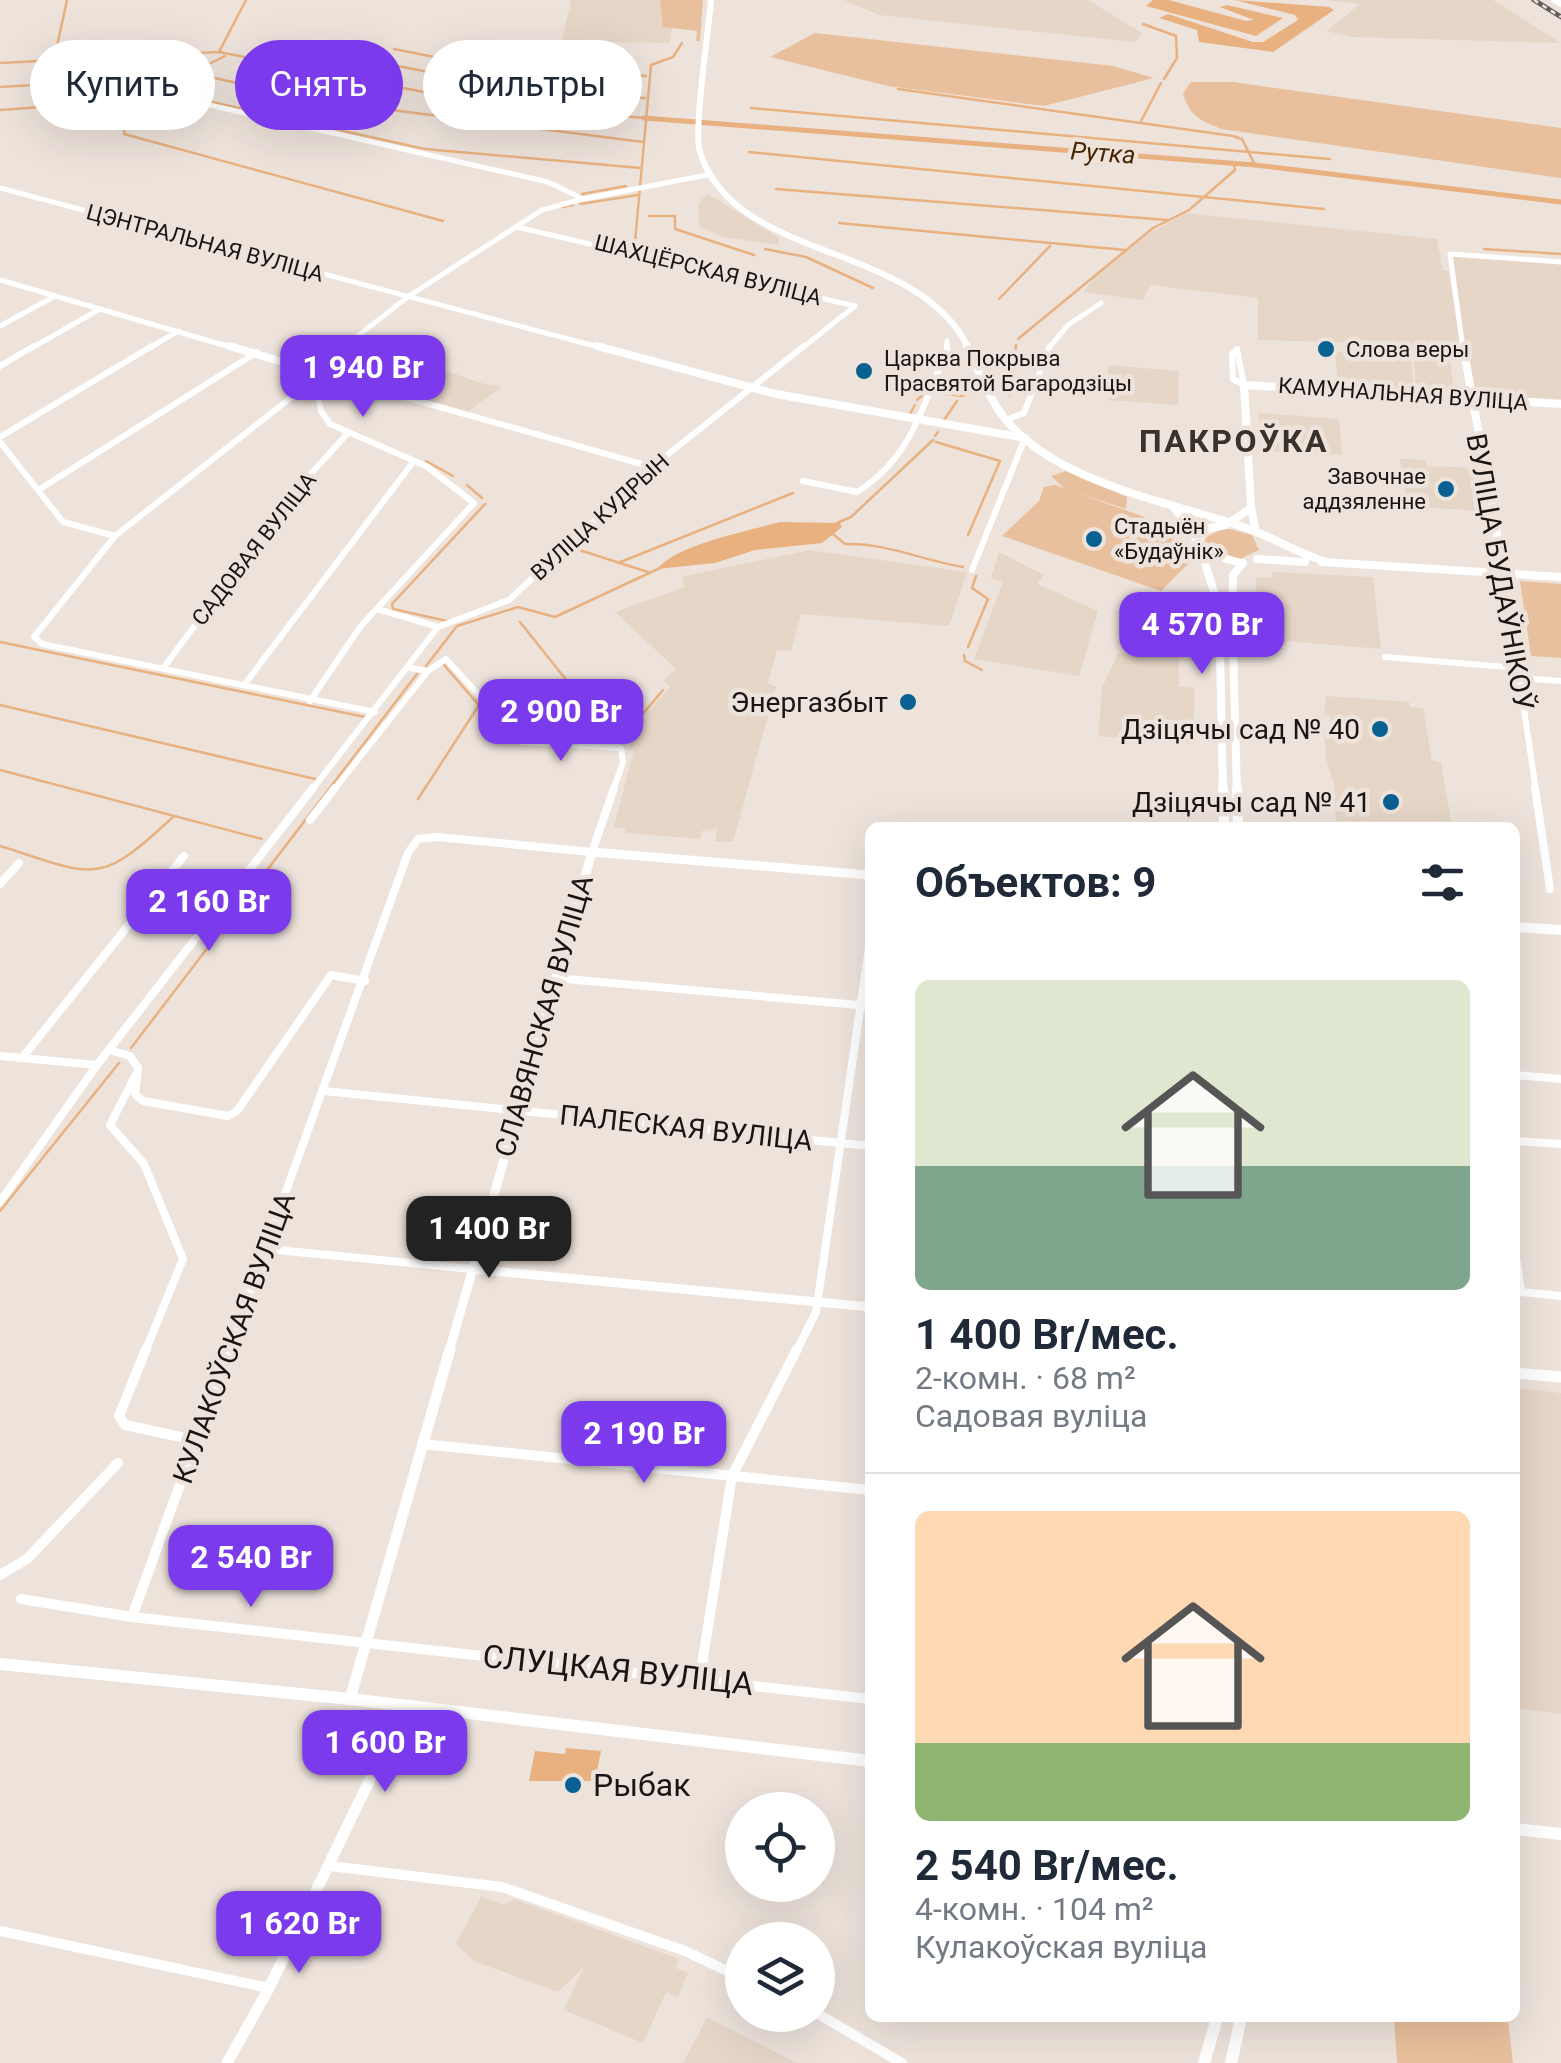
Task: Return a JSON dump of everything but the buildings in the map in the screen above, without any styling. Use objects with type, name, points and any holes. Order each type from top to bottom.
[{"type":"main road","points":[[711,0],[698,150],[707,175],[719,191],[748,212],[930,298],[946,310],[1006,420],[1053,456],[1170,506],[1327,562]]},
{"type":"main road","points":[[1554,0],[1561,4]]},
{"type":"main road","points":[[1170,506],[1184,518],[1199,548],[1220,608],[1224,822]]},
{"type":"main road","points":[[1199,548],[1200,534],[1226,525],[1251,508],[1266,550],[1257,559]]},
{"type":"main road","points":[[1201,516],[1238,515]]},
{"type":"main road","points":[[1199,548],[1214,559],[1242,563],[1257,559],[1327,562],[1561,577]]},
{"type":"main road","points":[[1238,822],[1232,610],[1233,575],[1242,563]]},
{"type":"main road","points":[[1520,926],[1561,930]]},
{"type":"main road","points":[[0,1664],[350,1699],[865,1760]]},
{"type":"main road","points":[[1520,1829],[1561,1834]]},
{"type":"main road","points":[[1204,2063],[1216,2022]]},
{"type":"main road","points":[[1231,2063],[1240,2022]]},
{"type":"street","points":[[215,106],[572,191],[583,199]]},
{"type":"street","points":[[310,701],[377,608],[474,503],[458,486],[414,461],[330,424],[321,411],[312,381],[313,370],[410,296],[542,210],[707,175]]},
{"type":"street","name":"ЦЭНТРАЛЬНАЯ ВУЛІЦА","points":[[0,188],[752,388],[920,422],[1025,438]]},
{"type":"street","name":"ШАХЦЁРСКАЯ ВУЛІЦА","points":[[517,227],[856,306],[752,388]]},
{"type":"street","points":[[1450,254],[1561,262]]},
{"type":"street","name":"ВУЛІЦА БУДАЎНІКОЎ","points":[[1450,254],[1470,398],[1504,574],[1550,889]]},
{"type":"street","points":[[0,280],[652,467]]},
{"type":"street","points":[[0,326],[56,296]]},
{"type":"street","points":[[1006,420],[1024,413],[1056,335],[1068,321],[1101,302]]},
{"type":"street","points":[[0,366],[100,309]]},
{"type":"street","points":[[115,536],[63,522],[0,439],[178,331]]},
{"type":"street","points":[[804,481],[857,492],[895,459],[920,422],[940,366],[948,357],[948,342]]},
{"type":"street","points":[[1244,385],[1233,380],[1232,354],[1237,349],[1242,353],[1244,385],[1251,508]]},
{"type":"street","points":[[40,489],[256,352]]},
{"type":"street","points":[[948,357],[972,356]]},
{"type":"street","points":[[312,381],[115,536],[34,637],[42,644],[375,712]]},
{"type":"street","name":"КАМУНАЛЬНАЯ ВУЛІЦА","points":[[1244,385],[1561,404]]},
{"type":"street","name":"ВУЛІЦА КУДРЫН","points":[[438,628],[509,600],[652,467],[752,388]]},
{"type":"street","name":"САДОВАЯ ВУЛІЦА","points":[[164,668],[296,490],[348,433]]},
{"type":"street","points":[[972,570],[1025,438]]},
{"type":"street","points":[[244,685],[414,461]]},
{"type":"street","points":[[0,1202],[96,1065],[438,628],[377,608]]},
{"type":"street","points":[[1385,658],[1518,668]]},
{"type":"street","points":[[310,820],[428,671],[446,660],[522,742],[620,748],[623,762],[592,852],[865,875]]},
{"type":"street","points":[[410,668],[428,671]]},
{"type":"street","points":[[1520,678],[1561,680]]},
{"type":"street","points":[[613,747],[633,716]]},
{"type":"street","name":"КУЛАКОЎСКАЯ ВУЛІЦА","points":[[127,1616],[266,1250],[408,853],[418,840],[437,837],[592,852]]},
{"type":"street","name":"СЛАВЯНСКАЯ ВУЛІЦА","points":[[350,1699],[592,852]]},
{"type":"street","points":[[22,1058],[184,856]]},
{"type":"street","points":[[0,884],[19,863]]},
{"type":"street","points":[[135,1076],[135,1094],[143,1101],[228,1116],[237,1110],[331,975],[362,981]]},
{"type":"street","points":[[555,978],[865,1005],[816,1312],[732,1476],[700,1677]]},
{"type":"street","points":[[109,1050],[130,1056],[138,1068],[112,1112],[110,1126],[144,1164],[183,1258],[119,1416],[125,1425],[191,1440]]},
{"type":"street","points":[[0,1056],[96,1065]]},
{"type":"street","points":[[1520,1076],[1561,1079]]},
{"type":"street","name":"ПАЛЕСКАЯ ВУЛІЦА","points":[[324,1091],[865,1146]]},
{"type":"street","points":[[1520,1140],[1561,1144]]},
{"type":"street","points":[[266,1250],[865,1306]]},
{"type":"street","points":[[1520,1285],[1521,1292],[1561,1296]]},
{"type":"street","points":[[1520,1374],[1561,1378]]},
{"type":"street","points":[[422,1444],[865,1489]]},
{"type":"street","points":[[0,1575],[28,1559],[118,1464]]},
{"type":"street","points":[[21,1599],[127,1616],[366,1642]]},
{"type":"street","name":"СЛУЦКАЯ ВУЛІЦА","points":[[366,1642],[865,1698]]},
{"type":"street","points":[[226,2063],[269,1988],[405,1707]]},
{"type":"street","points":[[330,1866],[502,1887],[685,1951],[725,1970]]},
{"type":"street","points":[[0,1931],[269,1988]]},
{"type":"street","points":[[835,2024],[902,2063]]},
{"type":"shaded area","points":[[571,0],[660,0],[664,5],[663,26],[672,27],[670,43],[562,40]]},
{"type":"shaded area","points":[[660,0],[703,0],[700,41],[696,41],[697,31],[663,27]]},
{"type":"shaded area","points":[[844,0],[1088,0],[1142,33],[1135,42],[879,15]]},
{"type":"shaded area","points":[[1153,0],[1169,0],[1246,21],[1254,20],[1220,7],[1227,5],[1283,18],[1256,36],[1146,6]]},
{"type":"shaded area","points":[[1235,0],[1334,10],[1273,52],[1199,42],[1197,30],[1159,18],[1168,14],[1253,42],[1263,42],[1298,20],[1295,15]]},
{"type":"shaded area","points":[[1325,0],[1493,0],[1561,43],[1352,37],[1326,31],[1360,4]]},
{"type":"shaded area","points":[[815,33],[1113,66],[1154,78],[1044,106],[888,86],[770,57]]},
{"type":"shaded area","points":[[1191,82],[1233,82],[1561,128],[1561,178],[1221,129],[1192,112],[1183,93]]},
{"type":"shaded area","points":[[708,194],[778,237],[779,245],[723,237],[699,226],[698,203]]},
{"type":"shaded area","points":[[1186,213],[1437,239],[1443,270],[1448,271],[1461,346],[1258,340],[1258,298],[1150,285],[1143,300],[1083,292],[1099,272],[1153,231]]},
{"type":"shaded area","points":[[1452,256],[1561,264],[1561,399],[1473,394]]},
{"type":"shaded area","points":[[1367,348],[1449,353],[1454,392],[1416,390],[1414,355]]},
{"type":"shaded area","points":[[1335,351],[1411,357],[1414,391],[1338,387]]},
{"type":"shaded area","points":[[1108,365],[1179,371],[1178,405],[1108,400]]},
{"type":"shaded area","points":[[443,370],[502,387],[467,412],[410,397]]},
{"type":"shaded area","points":[[1259,413],[1339,419],[1342,455],[1259,451]]},
{"type":"shaded area","points":[[1400,459],[1426,460],[1427,466],[1475,468],[1480,511],[1407,506]]},
{"type":"shaded area","points":[[1066,471],[1127,497],[1126,509],[1065,489],[1051,476]]},
{"type":"shaded area","name":"Стадыён «Будаўнік»","points":[[1055,485],[1181,530],[1173,538],[1181,541],[1189,563],[1161,591],[1002,536],[1039,501],[1044,487]]},
{"type":"shaded area","points":[[780,522],[840,523],[842,527],[822,543],[755,550],[715,563],[657,569],[680,552]]},
{"type":"shaded area","points":[[1225,528],[1252,535],[1259,550],[1238,560],[1210,553],[1204,538]]},
{"type":"shaded area","points":[[809,550],[967,572],[949,626],[801,614],[791,651],[777,650],[768,683],[776,687],[733,842],[715,841],[717,828],[702,831],[700,839],[625,833],[625,828],[614,827],[634,750],[628,749],[635,726],[670,687],[663,680],[676,669],[615,612],[685,587],[681,577]]},
{"type":"shaded area","points":[[999,552],[1044,575],[1037,584],[1098,611],[1079,676],[974,659],[1003,582],[991,578]]},
{"type":"shaded area","points":[[1273,572],[1373,577],[1381,649],[1286,641],[1285,645],[1255,643],[1256,577],[1272,578]]},
{"type":"shaded area","points":[[1520,581],[1561,584],[1561,658],[1531,656]]},
{"type":"shaded area","points":[[1118,653],[1179,657],[1179,686],[1195,688],[1193,744],[1098,736],[1102,688]]},
{"type":"shaded area","points":[[1326,696],[1409,702],[1410,707],[1423,708],[1432,760],[1441,762],[1451,821],[1336,821],[1334,784],[1326,758],[1324,732],[1333,732],[1330,717],[1324,714]]},
{"type":"shaded area","points":[[1520,1389],[1561,1393],[1561,1714],[1520,1709]]},
{"type":"shaded area","points":[[566,1748],[601,1751],[595,1781],[529,1781],[535,1751],[565,1754]]},
{"type":"shaded area","points":[[481,1897],[504,1905],[514,1899],[679,1959],[676,1968],[688,1973],[678,1997],[666,1992],[643,2043],[564,2010],[584,1967],[558,1992],[474,1961],[456,1944]]},
{"type":"shaded area","points":[[707,2017],[725,2027],[725,2032],[736,2032],[797,2063],[683,2063]]},
{"type":"shaded area","points":[[1394,2022],[1508,2022],[1513,2063],[1397,2063]]},
{"type":"waterway","points":[[58,40],[67,0]]},
{"type":"waterway","points":[[219,52],[246,0]]},
{"type":"waterway","points":[[1143,24],[1176,36],[1177,58],[1164,79]]},
{"type":"waterway","points":[[635,242],[651,65],[673,57],[682,43]]},
{"type":"waterway","points":[[403,51],[423,55]]},
{"type":"waterway","points":[[0,63],[219,52]]},
{"type":"waterway","points":[[219,52],[475,102],[644,118]]},
{"type":"waterway","points":[[215,61],[225,56]]},
{"type":"waterway","points":[[403,67],[501,86],[645,98]]},
{"type":"waterway","points":[[642,76],[646,76]]},
{"type":"waterway","points":[[215,78],[235,83]]},
{"type":"waterway","points":[[1141,121],[1161,83]]},
{"type":"waterway","points":[[0,87],[30,85]]},
{"type":"waterway","points":[[898,89],[1233,136],[1242,139],[1248,152]]},
{"type":"waterway","points":[[215,103],[425,149],[641,168]]},
{"type":"waterway","points":[[0,110],[30,108]]},
{"type":"waterway","points":[[751,108],[1248,152]]},
{"type":"waterway","points":[[403,111],[643,142]]},
{"type":"waterway","name":"Рутка","points":[[644,118],[1255,165],[1561,202]]},
{"type":"waterway","points":[[125,130],[124,134],[443,221]]},
{"type":"waterway","points":[[749,152],[1204,197]]},
{"type":"waterway","points":[[1248,152],[1330,159]]},
{"type":"waterway","points":[[1248,152],[1255,165]]},
{"type":"waterway","points":[[1204,197],[1235,170],[1234,164]]},
{"type":"waterway","points":[[582,194],[626,186]]},
{"type":"waterway","points":[[776,189],[1167,220]]},
{"type":"waterway","points":[[580,204],[638,195]]},
{"type":"waterway","points":[[1018,339],[1153,228],[1189,210],[1204,197]]},
{"type":"waterway","points":[[1204,197],[1324,209]]},
{"type":"waterway","points":[[562,207],[573,205]]},
{"type":"waterway","points":[[649,216],[675,216],[675,229],[754,255]]},
{"type":"waterway","points":[[839,223],[1125,250]]},
{"type":"waterway","points":[[999,299],[1050,246]]},
{"type":"waterway","points":[[765,249],[806,257],[873,288]]},
{"type":"waterway","points":[[1484,249],[1561,254]]},
{"type":"waterway","points":[[1010,395],[1016,345]]},
{"type":"waterway","points":[[935,393],[963,396],[975,390]]},
{"type":"waterway","points":[[917,400],[926,392]]},
{"type":"waterway","points":[[944,420],[957,401]]},
{"type":"waterway","points":[[910,414],[915,405]]},
{"type":"waterway","points":[[935,436],[938,432]]},
{"type":"waterway","points":[[837,523],[851,517],[933,440]]},
{"type":"waterway","points":[[936,442],[1000,461],[968,535]]},
{"type":"waterway","points":[[426,461],[453,476]]},
{"type":"waterway","points":[[467,485],[482,498]]},
{"type":"waterway","points":[[619,563],[793,493]]},
{"type":"waterway","points":[[447,621],[393,609],[392,604],[485,504]]},
{"type":"waterway","points":[[833,534],[845,544],[876,546],[963,567]]},
{"type":"waterway","points":[[573,548],[619,563]]},
{"type":"waterway","points":[[619,563],[648,572]]},
{"type":"waterway","points":[[426,666],[457,626],[518,607],[555,617],[660,568]]},
{"type":"waterway","points":[[968,647],[988,599],[972,588],[976,576]]},
{"type":"waterway","points":[[520,622],[607,731]]},
{"type":"waterway","points":[[0,642],[365,717]]},
{"type":"waterway","points":[[964,655],[965,661],[982,670]]},
{"type":"waterway","points":[[444,665],[479,705]]},
{"type":"waterway","points":[[131,1048],[417,674]]},
{"type":"waterway","points":[[625,735],[663,690]]},
{"type":"waterway","points":[[0,705],[315,779]]},
{"type":"waterway","points":[[418,799],[479,705]]},
{"type":"waterway","points":[[479,705],[510,741]]},
{"type":"waterway","points":[[0,770],[262,839]]},
{"type":"waterway","points":[[0,846],[77,869],[94,869],[128,855],[174,816]]},
{"type":"waterway","points":[[0,1211],[119,1063]]},
{"type":"railway","points":[[1534,0],[1561,17]]},
{"type":"place","name":"Слова веры","points":[[1326,349]]},
{"type":"place","name":"Царква Покрыва Прасвятой Багародзіцы","points":[[864,371]]},
{"type":"place","name":"Завочнае аддзяленне","points":[[1446,489]]},
{"type":"place","name":"Стадыён «Будаўнік»","points":[[1094,539]]},
{"type":"place","name":"Энергазбыт","points":[[908,702]]},
{"type":"place","name":"Дзіцячы сад № 40","points":[[1380,729]]},
{"type":"place","name":"Дзіцячы сад № 41","points":[[1391,802]]},
{"type":"place","name":"Рыбак","points":[[573,1785]]},
{"type":"district","name":"ПАКРОЎКА","points":[[1234,441]]}]
